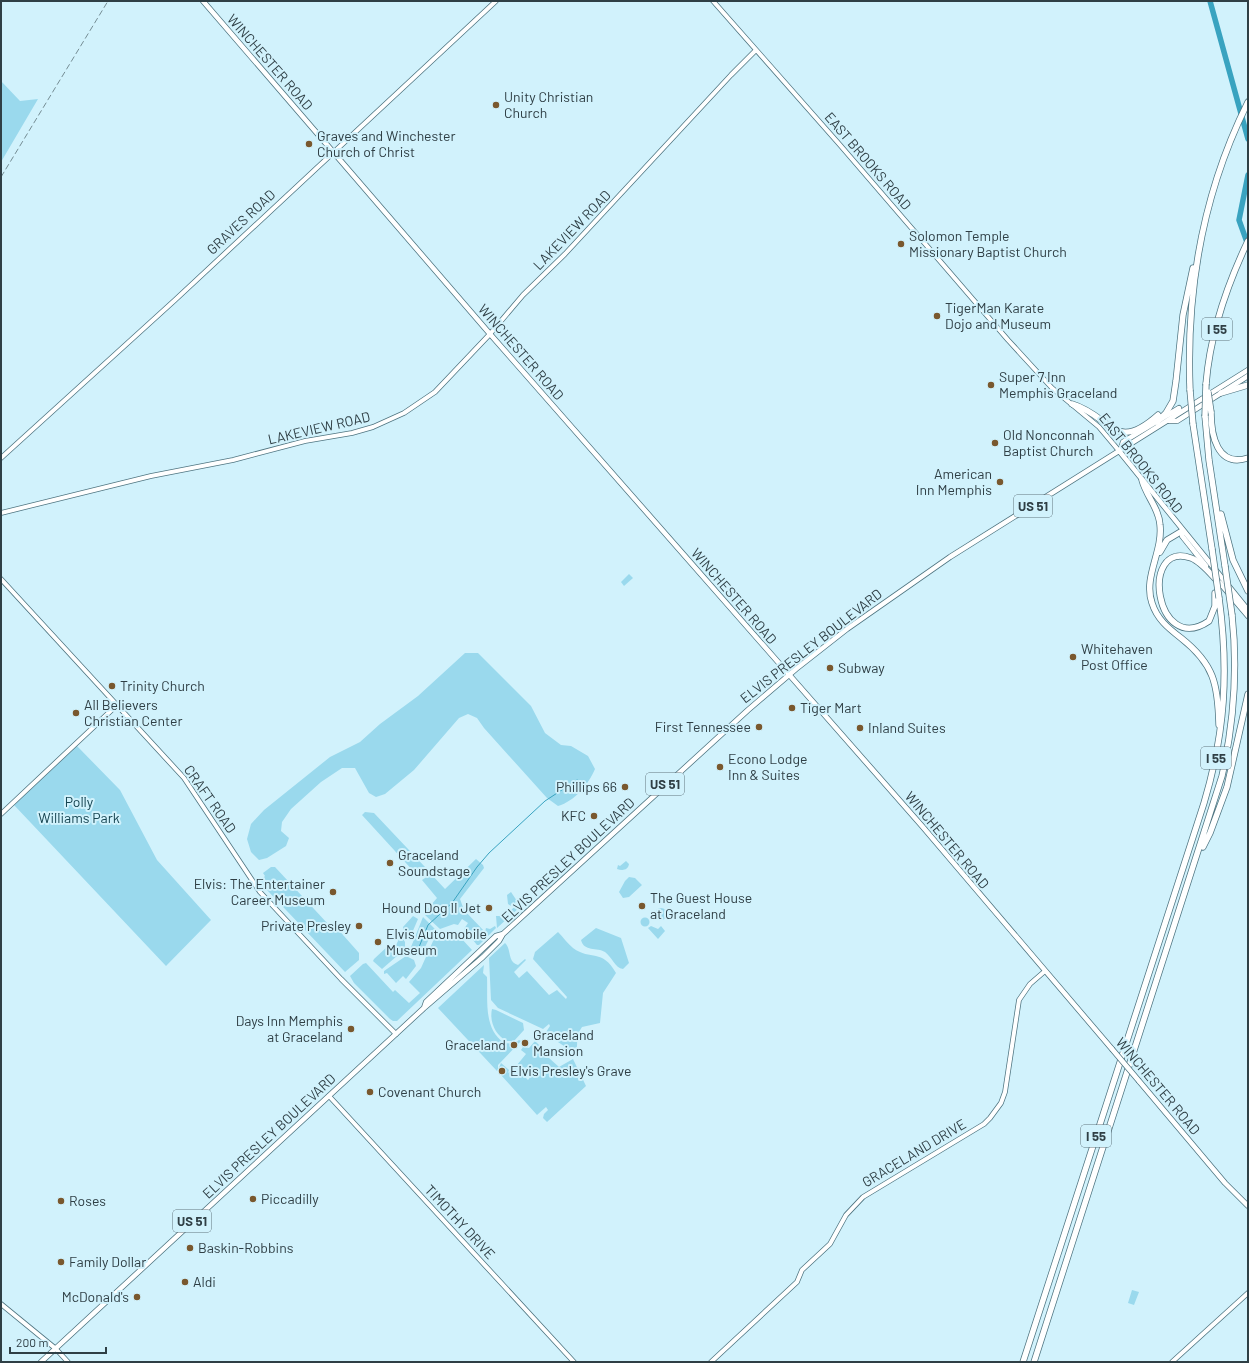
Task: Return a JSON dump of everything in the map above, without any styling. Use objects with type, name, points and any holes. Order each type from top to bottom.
[{"type":"highway","name":"I 55","points":[[1023,1362],[1204,803],[1219,744],[1224,705],[1225,667],[1219,598],[1193,424],[1190,390],[1190,331],[1197,256],[1208,204],[1224,154],[1248,102]]},
{"type":"highway","name":"I 55","points":[[1034,1362],[1196,860],[1222,776],[1230,736],[1236,682],[1232,615],[1212,479],[1205,416],[1206,382],[1213,343],[1232,280],[1248,241]]},
{"type":"highway","points":[[1157,422],[1169,408],[1174,394],[1186,298],[1190,277],[1197,256]]},
{"type":"highway","points":[[1206,382],[1212,436],[1219,449],[1226,456],[1234,460],[1248,458]]},
{"type":"highway","points":[[1221,393],[1248,385]]},
{"type":"highway","points":[[1072,404],[1086,409],[1115,430],[1126,433],[1135,431],[1158,416],[1166,408],[1174,394]]},
{"type":"highway","points":[[1212,479],[1229,547],[1237,570],[1248,590]]},
{"type":"highway","points":[[1142,480],[1146,493],[1158,514],[1160,525],[1159,544],[1149,585],[1150,599],[1155,611],[1165,625],[1199,653],[1208,664],[1214,678],[1218,697],[1219,744]]},
{"type":"highway","points":[[1154,565],[1164,544],[1172,536],[1182,531]]},
{"type":"highway","points":[[1215,575],[1214,585],[1215,606],[1209,621],[1196,628],[1183,626],[1169,616],[1161,604],[1158,587],[1160,572],[1165,564],[1172,559],[1186,557],[1199,563],[1220,584]]},
{"type":"highway","points":[[1196,860],[1210,833],[1220,808],[1233,764],[1248,694]]},
{"type":"highway","points":[[1242,724],[1248,708]]},
{"type":"main road","name":"WINCHESTER ROAD","points":[[202,1],[490,334],[922,826],[1225,1183],[1248,1206]]},
{"type":"main road","name":"ELVIS PRESLEY BOULEVARD","points":[[41,1362],[424,1008],[426,1002],[496,936],[503,934],[670,779],[788,675],[847,628],[923,575],[1169,421],[1174,415],[1248,370]]},
{"type":"main road","name":"ELVIS PRESLEY BOULEVARD","points":[[1169,421],[1177,421],[1248,376]]},
{"type":"main road","points":[[1120,452],[1123,442],[1185,405],[1198,400]]},
{"type":"main road","name":"EAST BROOKS ROAD","points":[[1120,452],[1182,531],[1186,532],[1248,610]]},
{"type":"main road","name":"EAST BROOKS ROAD","points":[[1182,531],[1182,536],[1220,584],[1248,616]]},
{"type":"street","name":"GRAVES ROAD","points":[[1,458],[496,1]]},
{"type":"street","name":"EAST BROOKS ROAD","points":[[712,1],[840,145],[1003,334],[1051,386],[1099,427],[1120,452]]},
{"type":"street","name":"LAKEVIEW ROAD","points":[[1,513],[151,476],[233,460],[305,441],[373,427],[404,413],[435,392],[490,334],[523,295],[565,254],[756,50]]},
{"type":"street","name":"CRAFT ROAD","points":[[1,580],[184,778],[260,892],[341,979],[396,1034]]},
{"type":"street","points":[[1,814],[117,704]]},
{"type":"street","name":"GRACELAND DRIVE","points":[[711,1362],[797,1282],[802,1270],[830,1244],[846,1215],[863,1197],[968,1135],[990,1118],[1001,1104],[1005,1092],[1019,1000],[1030,984],[1045,971]]},
{"type":"street","name":"TIMOTHY DRIVE","points":[[329,1096],[574,1362]]},
{"type":"street","points":[[1172,1362],[1248,1293]]},
{"type":"street","points":[[1,1304],[56,1349],[68,1362]]},
{"type":"green space","points":[[1,81],[20,101],[38,99],[1,162]]},
{"type":"green space","points":[[629,574],[633,578],[624,586],[621,582]]},
{"type":"green space","points":[[465,653],[478,653],[531,706],[545,733],[561,745],[571,746],[588,756],[595,769],[589,781],[580,792],[564,804],[558,806],[547,798],[484,728],[477,718],[468,714],[459,718],[414,770],[385,794],[376,797],[369,793],[355,768],[342,768],[321,782],[291,809],[282,822],[281,831],[289,838],[286,846],[267,858],[259,860],[251,852],[247,839],[251,824],[264,810],[330,757],[360,742],[380,724],[418,696]]},
{"type":"green space","name":"Polly Williams Park","points":[[77,746],[120,790],[157,860],[211,920],[166,966],[14,805]]},
{"type":"green space","points":[[365,812],[374,813],[425,867],[416,874],[362,815]]},
{"type":"green space","points":[[476,859],[483,865],[484,868],[460,899],[464,910],[485,932],[486,928],[490,929],[495,926],[496,928],[479,945],[477,945],[464,929],[468,923],[462,919],[458,925],[454,924],[440,929],[425,915],[424,913],[437,898],[422,880],[431,874],[445,889]]},
{"type":"green space","points":[[626,861],[629,864],[626,869],[617,869],[618,865],[620,866]]},
{"type":"green space","points":[[271,867],[275,867],[328,924],[336,927],[359,953],[359,960],[345,972],[267,890],[259,878],[263,878],[265,876],[263,873]]},
{"type":"green space","points":[[629,877],[635,878],[642,885],[629,897],[623,898],[619,892]]},
{"type":"green space","points":[[511,892],[517,901],[511,906],[508,904],[507,895]]},
{"type":"green space","points":[[518,904],[521,906],[497,928],[496,916],[504,916]]},
{"type":"green space","points":[[659,908],[663,908],[667,914],[663,920],[659,920],[655,916],[655,912]]},
{"type":"green space","points":[[413,916],[418,919],[412,933],[409,934],[404,931],[403,927]]},
{"type":"green space","points":[[423,917],[437,931],[430,937],[421,955],[414,955],[411,947]]},
{"type":"green space","points":[[645,917],[650,922],[645,927],[640,922]]},
{"type":"green space","points":[[651,926],[658,929],[661,926],[665,931],[658,939],[648,928]]},
{"type":"green space","points":[[596,928],[621,938],[629,963],[623,969],[618,967],[605,952],[588,948],[583,944],[581,940]]},
{"type":"green space","points":[[558,932],[569,945],[579,952],[606,960],[616,973],[603,993],[600,1023],[582,1027],[577,1037],[576,1051],[573,1052],[546,1032],[550,1026],[549,1024],[543,1029],[498,1008],[491,1000],[489,958],[505,943],[512,961],[518,965],[525,959],[526,960],[514,972],[519,978],[527,971],[549,995],[557,990],[566,999],[567,997],[533,959],[535,952]]},
{"type":"green space","points":[[444,934],[461,938],[472,950],[397,1021],[390,1019],[354,983],[350,976],[366,963],[393,992],[395,990],[409,1003],[420,993],[409,982],[421,968],[434,939]]},
{"type":"green space","points":[[401,935],[405,942],[405,949],[382,969],[373,961],[374,959],[388,946],[394,949]]},
{"type":"green space","points":[[406,956],[414,960],[416,966],[406,979],[403,976],[396,983],[387,973],[384,974],[384,971]]},
{"type":"green space","points":[[484,965],[483,973],[487,977],[488,1013],[493,1030],[497,1037],[504,1043],[514,1044],[519,1040],[521,1041],[498,1065],[498,1070],[501,1063],[509,1070],[508,1073],[515,1067],[528,1080],[531,1076],[525,1069],[522,1072],[517,1065],[526,1054],[521,1050],[523,1047],[529,1048],[535,1041],[541,1047],[539,1049],[559,1067],[573,1059],[586,1086],[547,1122],[543,1118],[544,1114],[548,1110],[546,1107],[537,1115],[501,1075],[502,1073],[499,1070],[497,1071],[438,1008]]},
{"type":"green space","points":[[492,1009],[523,1023],[524,1030],[514,1041],[507,1041],[503,1039],[494,1028],[491,1014]]},
{"type":"green space","points":[[1132,1290],[1139,1292],[1134,1305],[1128,1303]]},
{"type":"waterway","points":[[1210,1],[1248,139]]},
{"type":"waterway","points":[[1248,175],[1239,220],[1248,245]]},
{"type":"waterway","points":[[417,952],[428,925],[452,903],[477,867],[489,853],[545,801],[577,780]]},
{"type":"railway","points":[[1,177],[108,1]]},
{"type":"place","name":"Unity Christian Church","points":[[496,105]]},
{"type":"place","name":"Graves and Winchester Church of Christ","points":[[309,144]]},
{"type":"place","name":"Solomon Temple Missionary Baptist Church","points":[[901,244]]},
{"type":"place","name":"TigerMan Karate Dojo and Museum","points":[[937,316]]},
{"type":"place","name":"Super 7 Inn Memphis Graceland","points":[[991,385]]},
{"type":"place","name":"Old Nonconnah Baptist Church","points":[[995,443]]},
{"type":"place","name":"American Inn Memphis","points":[[1000,482]]},
{"type":"place","name":"Whitehaven Post Office","points":[[1073,657]]},
{"type":"place","name":"Subway","points":[[830,668]]},
{"type":"place","name":"Trinity Church","points":[[112,686]]},
{"type":"place","name":"Tiger Mart","points":[[792,708]]},
{"type":"place","name":"All Believers Christian Center","points":[[76,713]]},
{"type":"place","name":"First Tennessee","points":[[759,727]]},
{"type":"place","name":"Inland Suites","points":[[860,728]]},
{"type":"place","name":"Econo Lodge Inn & Suites","points":[[720,767]]},
{"type":"place","name":"Phillips 66","points":[[625,787]]},
{"type":"place","name":"KFC","points":[[594,816]]},
{"type":"place","name":"Graceland Soundstage","points":[[390,863]]},
{"type":"place","name":"Elvis: The Entertainer Career Museum","points":[[333,892]]},
{"type":"place","name":"The Guest House at Graceland","points":[[642,906]]},
{"type":"place","name":"Hound Dog II Jet","points":[[489,908]]},
{"type":"place","name":"Private Presley","points":[[359,926]]},
{"type":"place","name":"Elvis Automobile Museum","points":[[378,942]]},
{"type":"place","name":"Days Inn Memphis at Graceland","points":[[351,1029]]},
{"type":"place","name":"Graceland Mansion","points":[[525,1043]]},
{"type":"place","name":"Graceland","points":[[514,1045]]},
{"type":"place","name":"Elvis Presley's Grave","points":[[502,1071]]},
{"type":"place","name":"Covenant Church","points":[[370,1092]]},
{"type":"place","name":"Piccadilly","points":[[253,1199]]},
{"type":"place","name":"Roses","points":[[61,1201]]},
{"type":"place","name":"Baskin-Robbins","points":[[190,1248]]},
{"type":"place","name":"Family Dollar","points":[[61,1262]]},
{"type":"place","name":"Aldi","points":[[185,1282]]},
{"type":"place","name":"McDonald's","points":[[137,1297]]}]
